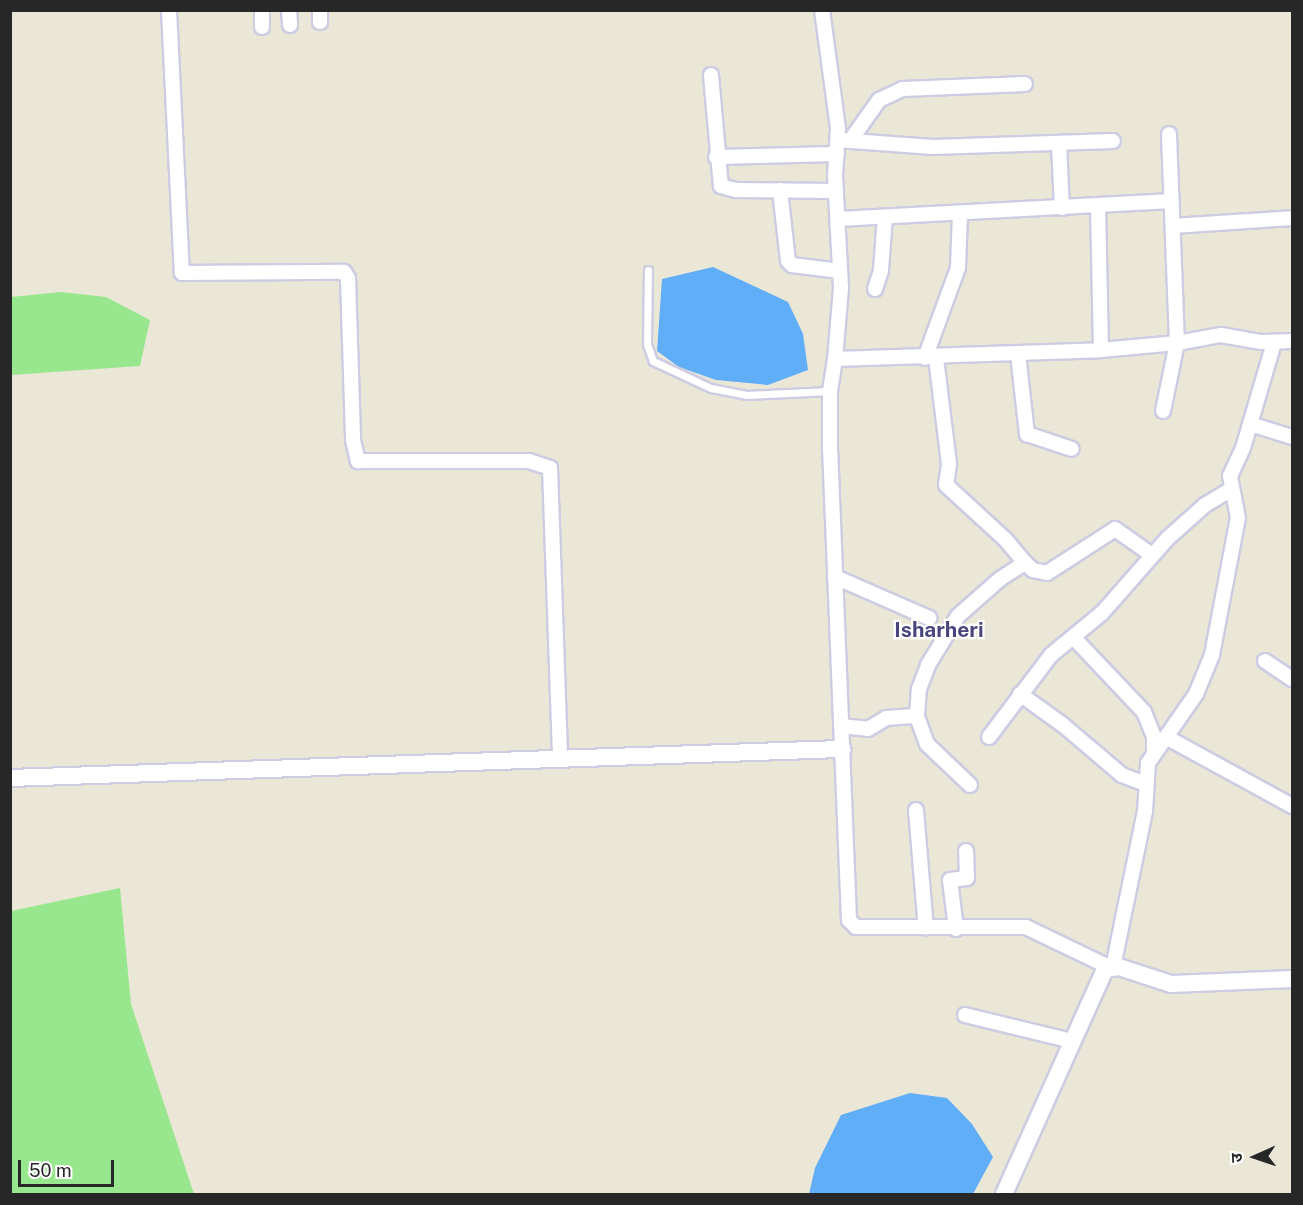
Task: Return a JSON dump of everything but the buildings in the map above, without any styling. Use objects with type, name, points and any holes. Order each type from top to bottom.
[{"type":"street","points":[[169,10],[182,273],[344,272],[348,278],[353,440],[358,461],[529,460],[549,468],[560,758]]},
{"type":"street","points":[[262,10],[262,27]]},
{"type":"street","points":[[289,10],[290,25]]},
{"type":"street","points":[[822,10],[842,145],[836,191],[840,271],[835,359],[830,391],[849,920],[856,927],[956,929],[1026,927],[1111,967],[1171,984],[1293,978]]},
{"type":"street","points":[[711,75],[716,157],[721,186],[726,189],[836,191]]},
{"type":"street","points":[[842,145],[879,100],[903,89],[1025,84]]},
{"type":"street","points":[[1163,411],[1177,343],[1169,134]]},
{"type":"street","points":[[716,157],[842,145],[933,147],[1113,141]]},
{"type":"street","points":[[1059,142],[1062,208]]},
{"type":"street","points":[[780,190],[788,261],[840,271]]},
{"type":"street","points":[[838,219],[1172,201]]},
{"type":"street","points":[[1098,206],[1101,350]]},
{"type":"street","points":[[960,213],[958,268],[931,358],[949,464],[946,485],[1005,539],[1025,563],[1040,573],[1047,573],[1115,529],[1152,555]]},
{"type":"street","points":[[875,290],[881,270],[885,217]]},
{"type":"street","points":[[1173,226],[1293,219]]},
{"type":"street","points":[[835,359],[931,358],[1101,350],[1177,343],[1221,335],[1274,343],[1293,340]]},
{"type":"street","points":[[1004,1194],[1099,979],[1111,967],[1141,832],[1148,763],[1196,694],[1212,655],[1237,525],[1238,507],[1230,490],[1230,476],[1251,424],[1274,343]]},
{"type":"street","points":[[1018,354],[1026,434],[1072,449]]},
{"type":"street","points":[[1251,424],[1293,437]]},
{"type":"street","points":[[989,737],[1045,661],[1102,613],[1152,555],[1205,505],[1230,490]]},
{"type":"street","points":[[970,785],[927,744],[916,716],[919,689],[928,664],[958,616],[1000,579],[1025,563]]},
{"type":"street","points":[[835,577],[929,618]]},
{"type":"street","points":[[1074,638],[1144,712],[1154,737],[1154,752]]},
{"type":"street","points":[[1265,661],[1293,679]]},
{"type":"street","points":[[1020,694],[1063,725],[1122,775],[1145,784]]},
{"type":"street","points":[[842,726],[868,729],[886,718],[916,716]]},
{"type":"street","points":[[1166,737],[1293,806]]},
{"type":"street","points":[[10,778],[842,748]]},
{"type":"street","points":[[916,810],[926,928]]},
{"type":"street","points":[[956,929],[950,880],[967,878],[966,851]]},
{"type":"street","points":[[965,1015],[1072,1041]]},
{"type":"lane","points":[[648,270],[647,344],[654,361],[711,388],[746,395],[830,391]]},
{"type":"green space","points":[[61,292],[106,297],[150,320],[140,366],[11,375],[11,297]]},
{"type":"green space","points":[[120,888],[131,1004],[194,1194],[11,1194],[11,911]]},
{"type":"water","points":[[713,267],[788,302],[803,334],[808,370],[768,385],[716,380],[679,367],[657,351],[662,279]]},
{"type":"water","points":[[910,1093],[947,1098],[972,1124],[993,1157],[973,1194],[809,1194],[815,1168],[841,1115]]},
{"type":"district","name":"Isharheri","points":[[939,630]]}]
